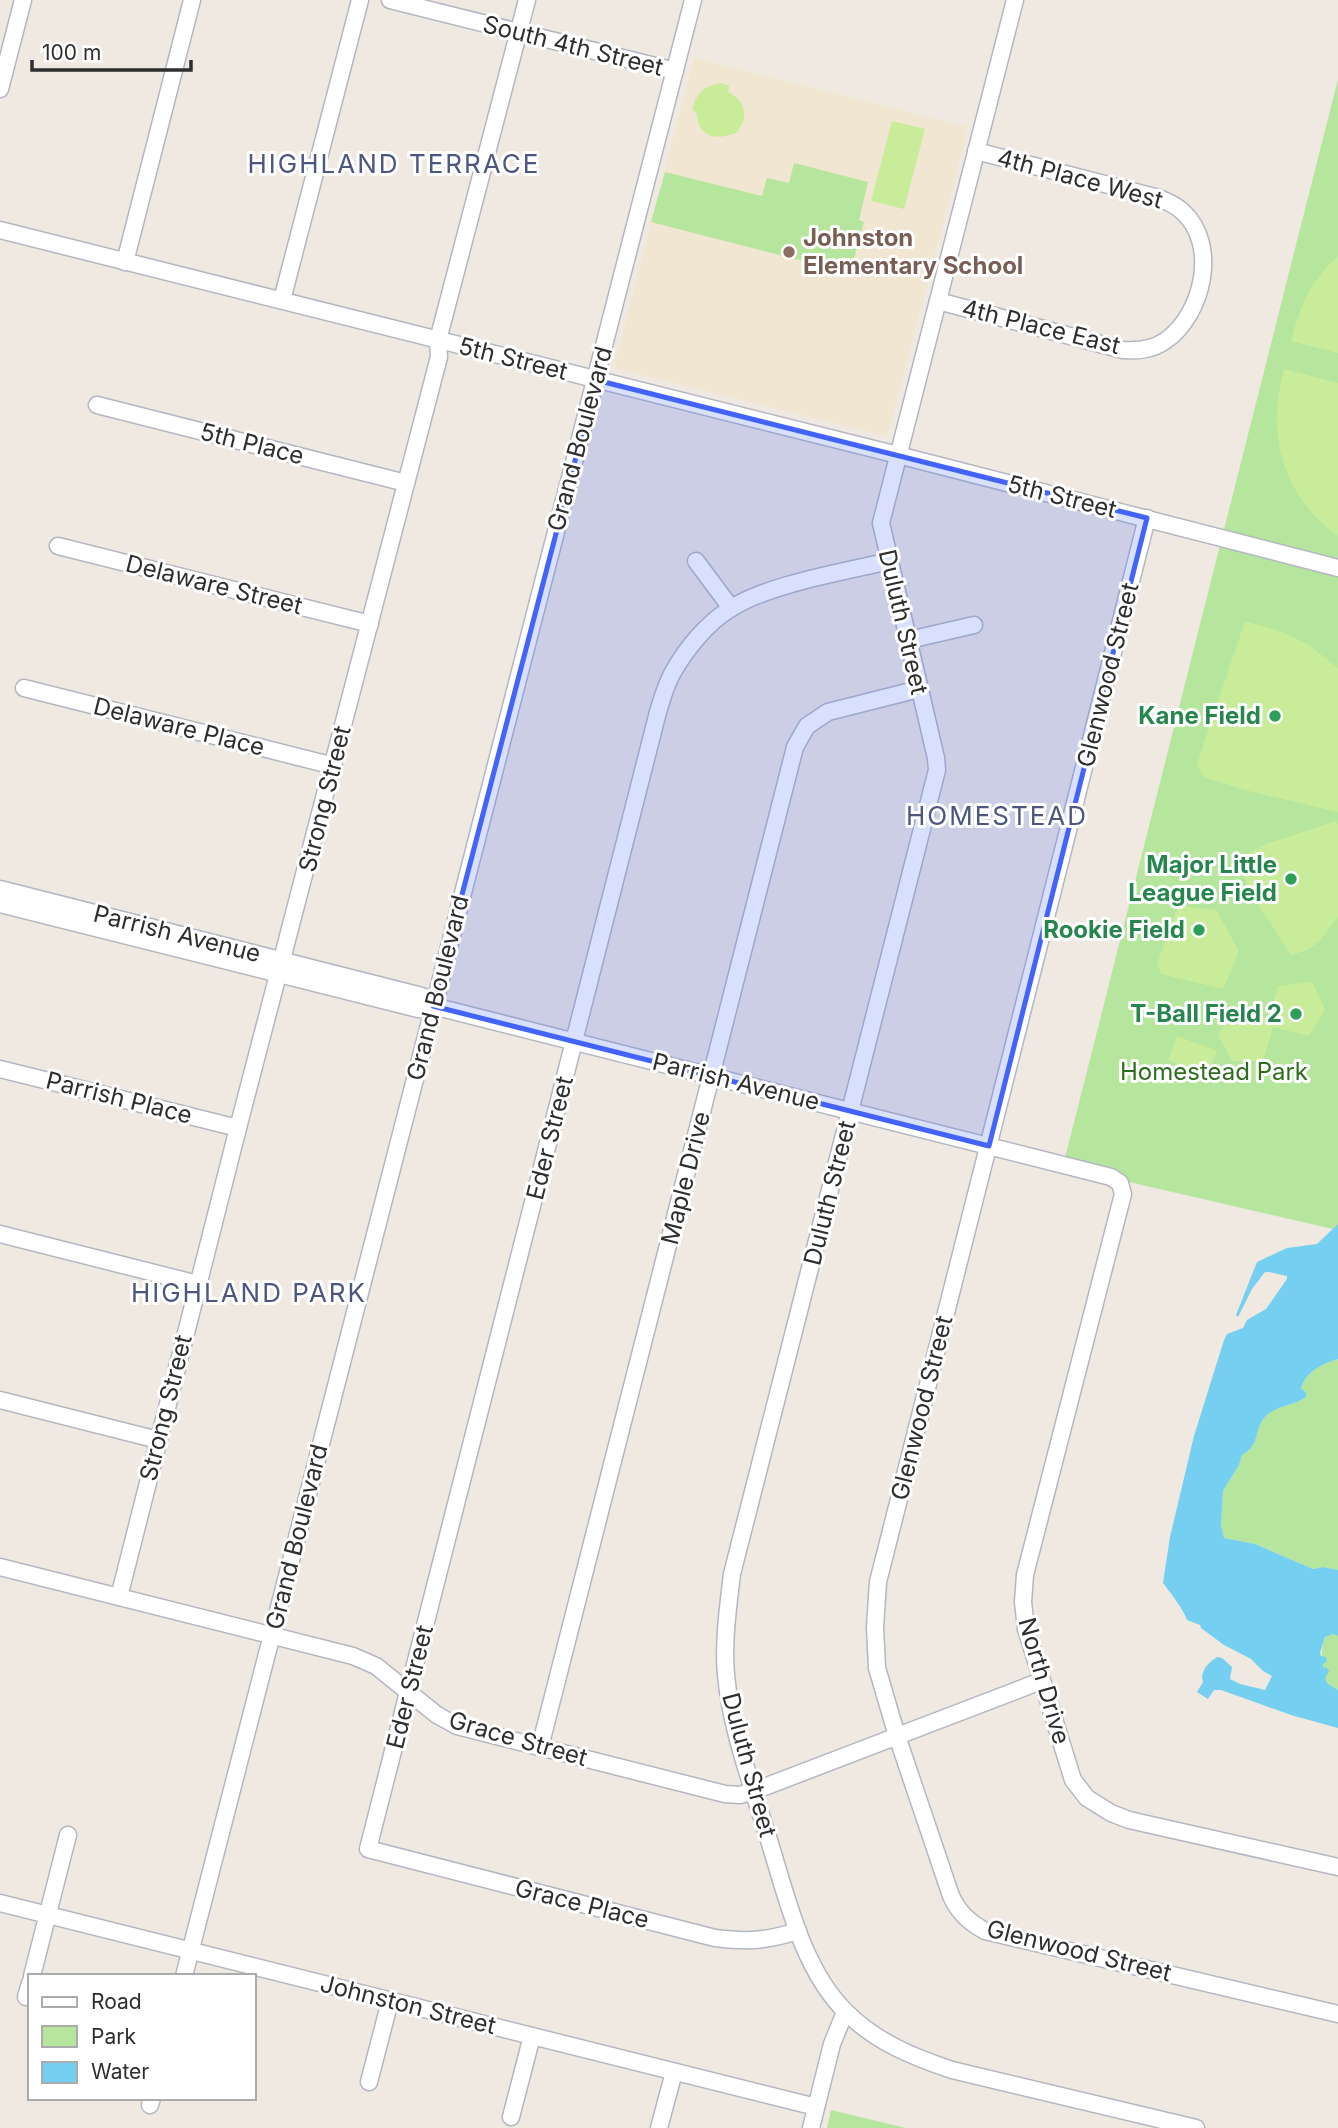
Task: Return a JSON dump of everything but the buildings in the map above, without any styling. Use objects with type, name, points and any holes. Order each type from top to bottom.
[{"type":"street","points":[[0,89],[23,0]]},
{"type":"street","points":[[125,262],[192,0]]},
{"type":"street","points":[[282,300],[360,0]]},
{"type":"street","name":"South 4th Street","points":[[390,0],[675,71]]},
{"type":"street","name":"Strong Street","points":[[119,1597],[238,1128],[407,483],[439,357],[438,340],[527,0]]},
{"type":"street","name":"Grand Boulevard","points":[[184,1974],[694,0]]},
{"type":"street","name":"Duluth Street","points":[[1015,0],[881,523],[937,770],[732,1574],[727,1619],[726,1673],[732,1717],[798,1931],[819,1977],[845,2011],[878,2039],[915,2058],[952,2070],[1196,2128]]},
{"type":"street","name":"4th Place West","points":[[976,151],[1159,198],[1174,205],[1185,213],[1196,231],[1203,251],[1199,290]]},
{"type":"street","name":"5th Street","points":[[0,230],[1338,568]]},
{"type":"street","name":"4th Place East","points":[[938,301],[1123,350],[1136,351],[1152,348],[1166,341],[1182,325],[1199,290]]},
{"type":"street","name":"5th Place","points":[[97,405],[407,483]]},
{"type":"street","name":"Glenwood Street","points":[[1147,518],[877,1582],[877,1668],[951,1896],[958,1911],[970,1922],[985,1931],[1338,2014]]},
{"type":"street","name":"Delaware Street","points":[[58,546],[370,624]]},
{"type":"street","points":[[696,561],[730,608]]},
{"type":"street","name":"Eder Street","points":[[368,1849],[657,712],[673,673],[683,657],[707,627],[730,608],[761,594],[889,561]]},
{"type":"street","points":[[909,640],[974,625]]},
{"type":"street","name":"Delaware Place","points":[[23,688],[334,765]]},
{"type":"street","name":"Maple Drive","points":[[540,1747],[799,737],[807,726],[828,712],[919,689]]},
{"type":"street","name":"Parrish Avenue","points":[[0,889],[281,967]]},
{"type":"street","name":"Parrish Avenue","points":[[0,904],[422,996],[433,1006],[1111,1177],[1120,1183]]},
{"type":"street","name":"Parrish Place","points":[[0,1069],[238,1128]]},
{"type":"street","name":"North Drive","points":[[1120,1183],[1123,1194],[1026,1575],[1023,1602],[1026,1629],[1041,1681],[1073,1780],[1087,1798],[1111,1813],[1129,1819],[1338,1867]]},
{"type":"street","points":[[0,1234],[198,1284]]},
{"type":"street","points":[[0,1400],[158,1440]]},
{"type":"street","name":"Grace Street","points":[[0,1567],[353,1656],[376,1666],[437,1715],[457,1726],[725,1794],[740,1795],[754,1791],[1041,1681]]},
{"type":"street","points":[[32,1974],[68,1835]]},
{"type":"street","name":"Grace Place","points":[[368,1849],[715,1938],[747,1942],[771,1940],[798,1931]]},
{"type":"street","name":"Johnston Street","points":[[0,1903],[816,2107]]},
{"type":"street","points":[[369,2082],[390,2001]]},
{"type":"street","points":[[811,2128],[832,2044],[845,2011]]},
{"type":"street","points":[[511,2117],[532,2036]]},
{"type":"street","points":[[659,2128],[674,2072]]},
{"type":"highlighted area","points":[[596,380],[1147,518],[989,1146],[433,1006]]},
{"type":"shaded area","name":"Johnston Elementary School","points":[[694,58],[968,127],[887,436],[614,368]]},
{"type":"green space","name":"Homestead Park","points":[[1338,79],[1338,1224],[1333,1229],[1129,1182],[1117,1170],[1065,1158]]},
{"type":"green space","points":[[721,83],[729,86],[728,92],[739,100],[744,116],[736,133],[721,137],[704,132],[696,112],[692,110],[702,91]]},
{"type":"green space","points":[[892,121],[925,129],[904,209],[871,201]]},
{"type":"green space","points":[[794,163],[868,182],[859,220],[864,222],[850,273],[651,222],[665,172],[762,196],[767,178],[789,183]]},
{"type":"green space","points":[[1338,256],[1338,353],[1291,341],[1307,295],[1320,275]]},
{"type":"green space","points":[[1284,369],[1338,383],[1338,536],[1303,502],[1283,462],[1277,417]]},
{"type":"green space","name":"Kane Field","points":[[1245,621],[1280,631],[1309,645],[1338,668],[1338,812],[1245,790],[1204,777],[1197,764]]},
{"type":"green space","name":"Major Little League Field","points":[[1336,821],[1338,917],[1321,939],[1308,950],[1291,955],[1249,890],[1240,867],[1243,857],[1263,845]]},
{"type":"green space","name":"Rookie Field","points":[[1178,906],[1216,910],[1239,951],[1223,989],[1161,974],[1157,964]]},
{"type":"green space","points":[[1312,982],[1325,1009],[1309,1036],[1273,1027],[1263,1061],[1232,1061],[1218,1035],[1236,1007],[1268,1019],[1278,986]]},
{"type":"green space","points":[[1177,1036],[1217,1051],[1208,1075],[1168,1060]]},
{"type":"green space","points":[[1338,1359],[1338,1570],[1323,1567],[1313,1569],[1255,1544],[1224,1538],[1221,1525],[1223,1491],[1242,1455],[1252,1447],[1261,1422],[1274,1410],[1306,1397],[1306,1392],[1301,1389],[1306,1378],[1320,1366]]},
{"type":"green space","points":[[1333,1634],[1338,1636],[1338,1690],[1327,1683],[1322,1660],[1325,1637]]},
{"type":"green space","points":[[831,2110],[906,2128],[827,2128]]},
{"type":"water","points":[[1338,1224],[1338,1359],[1320,1366],[1306,1378],[1301,1389],[1306,1392],[1306,1397],[1274,1410],[1261,1422],[1252,1447],[1242,1455],[1223,1491],[1221,1525],[1224,1538],[1255,1544],[1313,1569],[1323,1567],[1338,1570],[1338,1636],[1333,1634],[1325,1637],[1320,1653],[1327,1661],[1323,1667],[1329,1671],[1325,1678],[1327,1683],[1338,1690],[1338,1728],[1291,1715],[1221,1690],[1214,1690],[1208,1699],[1197,1692],[1208,1664],[1217,1657],[1232,1667],[1230,1679],[1240,1684],[1265,1690],[1272,1676],[1251,1659],[1224,1645],[1200,1625],[1187,1620],[1163,1583],[1170,1537],[1194,1436],[1224,1340],[1227,1334],[1243,1328],[1247,1320],[1266,1309],[1287,1279],[1287,1276],[1265,1272],[1252,1289],[1238,1317],[1236,1315],[1257,1262],[1287,1248],[1317,1244]]},
{"type":"place","name":"Johnston Elementary School","points":[[789,252]]},
{"type":"place","name":"Kane Field","points":[[1275,716]]},
{"type":"place","name":"Major Little League Field","points":[[1291,879]]},
{"type":"place","name":"Rookie Field","points":[[1199,930]]},
{"type":"place","name":"T-Ball Field 2","points":[[1296,1014]]},
{"type":"district","name":"HIGHLAND TERRACE","points":[[394,164]]},
{"type":"district","name":"HOMESTEAD","points":[[997,816]]},
{"type":"district","name":"HIGHLAND PARK","points":[[249,1293]]}]
